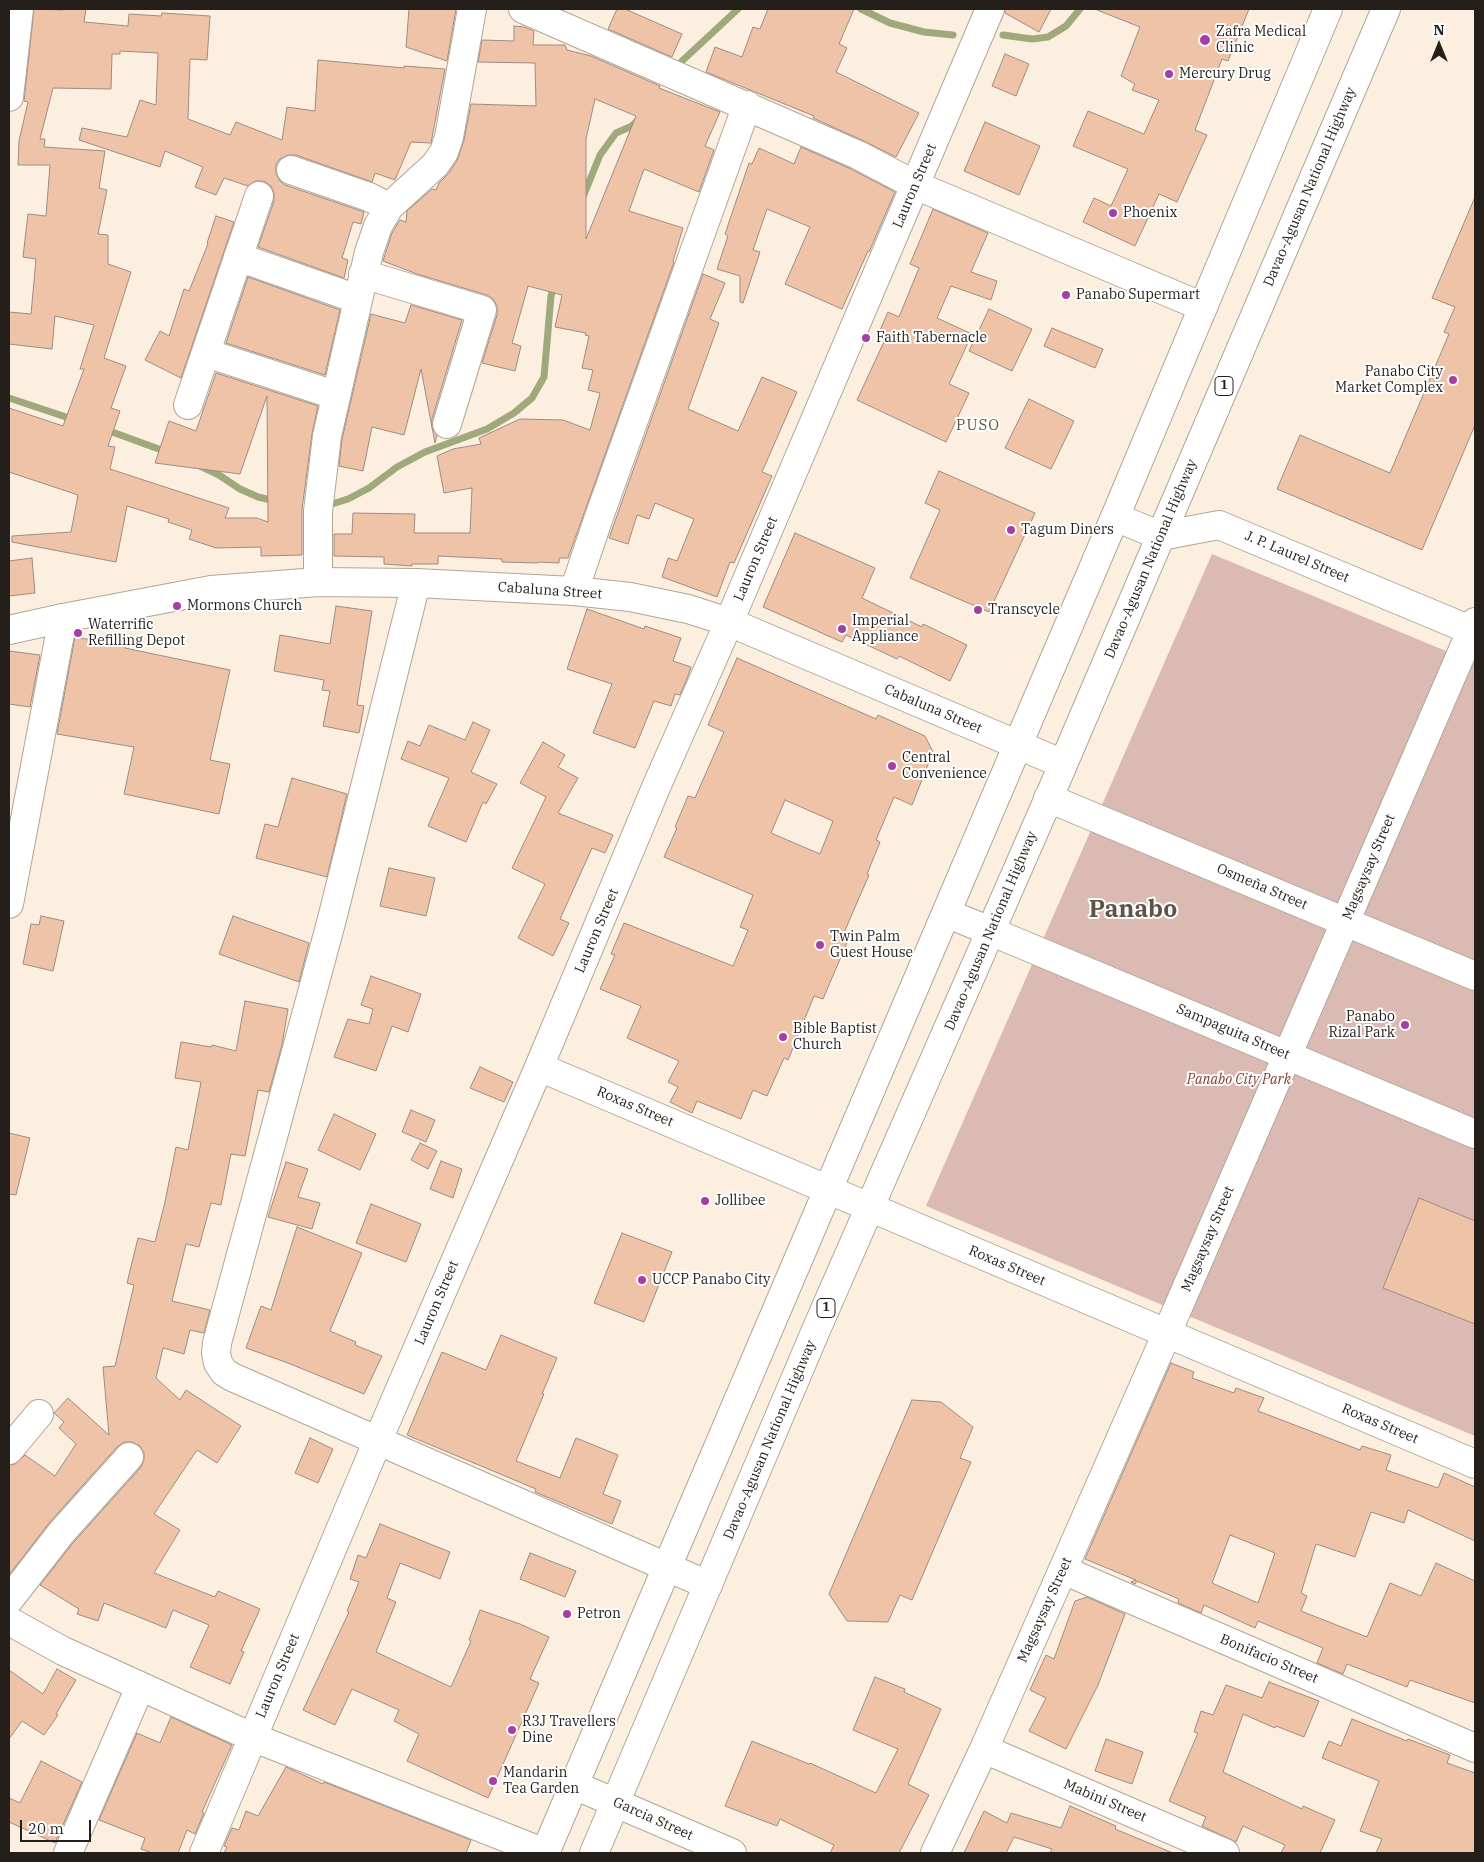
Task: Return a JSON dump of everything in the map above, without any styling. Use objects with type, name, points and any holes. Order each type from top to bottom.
[{"type":"main road","points":[[9,97],[18,9]]},
{"type":"main road","points":[[318,582],[318,511],[322,467],[335,395],[369,252],[378,226],[389,207],[435,165],[444,152],[449,137],[472,9]]},
{"type":"main road","points":[[523,9],[858,155],[915,185],[1203,307]]},
{"type":"main road","name":"Lauron Street","points":[[204,1853],[378,1440],[540,1067],[657,785],[729,622],[990,9]]},
{"type":"main road","points":[[9,1621],[63,1651],[252,1738],[545,1853],[1115,518],[1328,9]]},
{"type":"main road","name":"Davao-Agusan National Highway","points":[[594,1853],[1386,9]]},
{"type":"main road","points":[[574,591],[746,105]]},
{"type":"main road","points":[[291,170],[369,197],[389,207]]},
{"type":"main road","points":[[188,405],[259,196]]},
{"type":"main road","points":[[238,257],[360,287],[482,310],[447,424]]},
{"type":"main road","points":[[206,353],[335,395]]},
{"type":"main road","points":[[1115,518],[1161,536]]},
{"type":"main road","name":"J. P. Laurel Street","points":[[1161,536],[1219,524],[1474,628]]},
{"type":"main road","name":"Cabaluna Street","points":[[9,630],[211,590],[318,582],[416,583],[574,591],[630,596],[688,609],[729,622],[1063,764]]},
{"type":"main road","points":[[416,583],[329,933],[217,1343],[218,1363],[224,1372],[232,1377],[708,1585]]},
{"type":"main road","points":[[9,904],[63,618]]},
{"type":"main road","name":"Magsaysay Street","points":[[935,1853],[984,1749],[1063,1570],[1474,628]]},
{"type":"main road","name":"Osmeña Street","points":[[1048,798],[1475,976]]},
{"type":"main road","name":"Sampaguita Street","points":[[946,913],[1475,1134]]},
{"type":"main road","name":"Roxas Street","points":[[540,1067],[1475,1464]]},
{"type":"main road","points":[[9,1450],[39,1414]]},
{"type":"main road","points":[[9,1600],[61,1533],[129,1457]]},
{"type":"main road","name":"Bonifacio Street","points":[[1063,1570],[1475,1748]]},
{"type":"main road","points":[[68,1853],[140,1687]]},
{"type":"main road","name":"Mabini Street","points":[[984,1749],[1225,1853]]},
{"type":"main road","name":"Garcia Street","points":[[574,1785],[732,1853]]},
{"type":"green space","name":"Panabo City Park","points":[[1212,554],[1475,663],[1475,1436],[926,1206]]},
{"type":"building","points":[[34,9],[86,9],[84,22],[128,26],[129,14],[161,16],[162,13],[210,16],[207,60],[190,59],[188,119],[230,135],[236,122],[282,140],[287,107],[315,111],[318,60],[404,68],[404,66],[445,69],[431,143],[411,142],[395,180],[375,173],[372,182],[296,155],[288,155],[280,159],[276,164],[276,173],[280,181],[285,185],[364,212],[361,224],[353,222],[342,258],[348,260],[344,278],[258,247],[274,201],[274,193],[271,186],[264,181],[255,181],[248,186],[224,178],[216,195],[195,187],[203,167],[165,151],[160,167],[79,140],[82,128],[127,137],[140,100],[156,105],[158,53],[120,51],[120,54],[112,54],[111,89],[53,88],[40,139],[45,139],[44,147],[105,151],[99,188],[107,190],[98,234],[108,235],[108,264],[131,272],[104,358],[126,366],[111,408],[120,411],[108,446],[115,447],[110,469],[229,508],[225,518],[257,518],[268,522],[267,396],[240,474],[155,463],[169,421],[196,431],[216,373],[318,406],[312,434],[302,509],[302,555],[261,556],[261,547],[216,548],[189,539],[192,530],[168,522],[169,519],[127,506],[116,562],[12,542],[12,536],[71,532],[78,495],[9,472],[9,408],[63,426],[84,369],[80,369],[94,325],[55,316],[52,349],[9,344],[9,312],[31,314],[36,259],[23,257],[28,214],[46,216],[50,165],[18,165],[19,141],[28,102],[24,101]]},
{"type":"building","points":[[409,9],[456,9],[447,61],[406,47]]},
{"type":"building","points":[[617,9],[625,9],[682,34],[672,57],[608,29]]},
{"type":"building","points":[[768,9],[854,9],[839,44],[847,48],[836,72],[919,113],[896,157],[813,118],[814,116],[706,72],[715,47],[742,57],[753,27],[760,29]]},
{"type":"building","points":[[1005,9],[1051,9],[1039,32],[1005,13]]},
{"type":"building","points":[[1097,9],[1249,9],[1228,61],[1222,59],[1195,130],[1207,135],[1177,202],[1159,194],[1135,246],[1083,222],[1094,198],[1111,206],[1128,169],[1073,146],[1088,111],[1144,134],[1159,100],[1132,90],[1135,84],[1121,76],[1140,27]]},
{"type":"building","points":[[514,26],[524,27],[534,31],[533,45],[565,45],[567,50],[591,56],[660,86],[659,88],[720,112],[705,146],[714,150],[699,192],[644,169],[629,211],[683,228],[674,262],[568,558],[559,558],[559,563],[538,563],[502,562],[502,559],[438,556],[438,564],[412,564],[412,566],[384,564],[384,557],[334,556],[334,534],[352,534],[353,513],[415,514],[414,533],[470,533],[472,488],[444,493],[437,456],[453,449],[481,444],[479,438],[520,419],[563,420],[590,430],[600,393],[588,390],[593,370],[582,368],[589,336],[585,335],[586,333],[555,327],[562,295],[528,286],[512,343],[521,346],[515,371],[482,363],[497,315],[497,306],[493,299],[487,295],[417,274],[383,261],[392,233],[400,220],[406,222],[407,211],[432,189],[436,190],[439,183],[457,161],[464,140],[471,104],[536,106],[535,63],[478,62],[482,40],[514,41]],"holes":[[[595,99],[636,116],[586,239],[586,139]]]},
{"type":"building","points":[[1005,54],[1029,64],[1016,96],[992,86]]},
{"type":"building","points":[[985,122],[1040,146],[1019,195],[964,171]]},
{"type":"building","points":[[801,147],[851,169],[895,192],[842,309],[785,284],[810,227],[767,209],[753,250],[760,252],[743,303],[740,302],[740,276],[717,269],[728,236],[725,234],[749,163],[752,164],[759,148],[794,164]]},
{"type":"building","name":"Panabo City Market Complex","points":[[1475,197],[1475,425],[1422,550],[1277,489],[1300,435],[1390,473],[1449,334],[1444,332],[1455,307],[1432,298]]},
{"type":"building","points":[[933,209],[988,233],[971,272],[997,281],[991,300],[951,286],[937,318],[972,334],[949,384],[969,393],[946,442],[857,400],[888,333],[880,330],[888,312],[899,317],[919,268],[910,264]]},
{"type":"building","points":[[216,216],[234,222],[181,378],[145,360],[160,331],[169,336],[184,289],[189,291],[208,244]]},
{"type":"building","points":[[703,274],[725,283],[710,319],[719,323],[688,409],[738,431],[762,377],[797,392],[762,472],[772,476],[734,563],[730,562],[717,597],[662,577],[668,558],[677,561],[694,519],[655,503],[649,519],[637,515],[628,544],[609,538]]},
{"type":"building","points":[[248,277],[340,310],[325,375],[226,343]]},
{"type":"building","points":[[411,305],[462,320],[432,419],[432,427],[421,369],[404,435],[372,427],[363,471],[339,466],[342,439],[371,314],[405,323]]},
{"type":"building","points":[[989,309],[1032,329],[1012,371],[969,351]]},
{"type":"building","points":[[1052,328],[1103,349],[1095,368],[1044,346]]},
{"type":"building","points":[[1029,399],[1074,421],[1051,469],[1005,448]]},
{"type":"building","points":[[432,428],[437,435],[435,443]]},
{"type":"building","points":[[939,471],[1035,513],[989,612],[910,578],[940,510],[925,503]]},
{"type":"building","points":[[795,533],[875,568],[862,598],[922,627],[923,624],[967,645],[950,681],[899,656],[897,659],[846,635],[842,642],[763,607]]},
{"type":"building","points":[[32,558],[35,593],[9,596],[9,561]]},
{"type":"building","points":[[336,606],[372,611],[357,705],[364,706],[359,733],[323,726],[330,691],[322,690],[324,680],[274,671],[280,635],[330,644]]},
{"type":"building","points":[[587,609],[644,629],[645,626],[681,638],[673,661],[691,667],[688,676],[680,695],[675,694],[671,706],[654,701],[635,748],[593,733],[612,684],[567,669]]},
{"type":"building","points":[[75,637],[126,646],[125,648],[230,670],[210,760],[230,764],[219,814],[124,794],[134,747],[57,734]]},
{"type":"building","points":[[9,651],[40,655],[30,707],[9,704]]},
{"type":"building","points":[[737,658],[876,719],[878,715],[925,736],[933,752],[912,805],[894,797],[876,840],[880,842],[867,874],[869,875],[843,935],[849,938],[823,999],[814,996],[788,1060],[784,1058],[767,1096],[753,1090],[741,1119],[697,1101],[692,1113],[670,1102],[678,1087],[668,1082],[679,1061],[627,1038],[641,1006],[600,989],[615,955],[611,954],[624,923],[733,966],[748,930],[740,927],[753,895],[664,857],[688,796],[695,798],[724,732],[708,725]],"holes":[[[785,800],[833,821],[820,854],[771,833]]]},
{"type":"building","points":[[473,722],[490,730],[471,772],[497,784],[486,804],[483,802],[466,842],[428,826],[449,778],[401,759],[408,741],[420,746],[429,725],[465,740]]},
{"type":"building","points":[[543,742],[565,755],[558,767],[578,778],[558,813],[613,835],[605,853],[592,848],[560,919],[569,923],[553,956],[518,938],[545,884],[512,868],[546,797],[520,783]]},
{"type":"building","points":[[292,778],[347,794],[327,877],[256,858],[265,824],[278,827]]},
{"type":"building","points":[[389,868],[435,878],[426,916],[380,906]]},
{"type":"building","points":[[41,916],[64,921],[53,971],[23,964],[31,924],[39,925]]},
{"type":"building","points":[[233,916],[309,943],[299,982],[219,954]]},
{"type":"building","points":[[371,976],[421,994],[408,1032],[392,1026],[376,1071],[334,1057],[348,1019],[369,1024],[373,1009],[361,1005]]},
{"type":"building","points":[[245,1001],[288,1009],[282,1045],[269,1092],[258,1090],[245,1156],[231,1154],[221,1205],[211,1203],[199,1247],[186,1244],[172,1301],[210,1310],[204,1333],[190,1330],[184,1354],[163,1348],[156,1378],[180,1400],[186,1390],[241,1426],[217,1463],[197,1450],[154,1514],[180,1530],[154,1573],[215,1597],[218,1591],[260,1609],[241,1651],[244,1652],[230,1684],[190,1667],[209,1625],[173,1610],[166,1628],[104,1603],[98,1621],[77,1614],[79,1609],[40,1585],[73,1543],[141,1467],[144,1453],[140,1446],[132,1442],[124,1442],[117,1447],[49,1523],[9,1575],[9,1465],[15,1464],[25,1455],[55,1476],[76,1444],[59,1428],[64,1422],[54,1413],[68,1398],[109,1435],[103,1367],[115,1366],[134,1285],[127,1283],[138,1238],[155,1242],[176,1147],[188,1150],[201,1082],[175,1078],[181,1042],[211,1047],[212,1045],[236,1051]]},
{"type":"building","points":[[480,1067],[513,1082],[504,1102],[470,1088]]},
{"type":"building","points":[[411,1110],[435,1120],[426,1142],[402,1132]]},
{"type":"building","points":[[334,1114],[376,1134],[360,1170],[318,1150]]},
{"type":"building","points":[[9,1133],[30,1138],[16,1195],[9,1194]]},
{"type":"building","points":[[420,1143],[437,1151],[428,1169],[411,1160]]},
{"type":"building","points":[[441,1161],[462,1169],[453,1198],[430,1189]]},
{"type":"building","points":[[286,1162],[308,1169],[298,1197],[320,1203],[312,1229],[268,1217]]},
{"type":"building","points":[[1419,1198],[1475,1221],[1475,1324],[1383,1288]]},
{"type":"building","points":[[371,1204],[421,1224],[406,1262],[356,1243]]},
{"type":"building","points":[[297,1227],[362,1253],[330,1331],[356,1342],[355,1345],[382,1356],[364,1394],[246,1348],[261,1306],[271,1310]]},
{"type":"building","points":[[622,1233],[672,1252],[644,1322],[594,1303]]},
{"type":"building","points":[[501,1335],[557,1358],[516,1461],[560,1478],[576,1438],[618,1455],[603,1494],[621,1501],[612,1524],[535,1492],[536,1489],[407,1435],[442,1352],[486,1370]]},
{"type":"building","points":[[1171,1363],[1194,1372],[1192,1378],[1234,1393],[1236,1388],[1264,1398],[1258,1411],[1360,1450],[1362,1446],[1391,1455],[1386,1470],[1438,1488],[1444,1473],[1475,1487],[1475,1541],[1408,1510],[1404,1523],[1371,1512],[1355,1557],[1316,1544],[1301,1593],[1307,1596],[1301,1611],[1367,1637],[1390,1583],[1421,1596],[1436,1563],[1475,1581],[1475,1703],[1410,1680],[1407,1687],[1347,1664],[1343,1674],[1317,1663],[1323,1648],[1258,1621],[1255,1628],[1204,1605],[1201,1613],[1178,1603],[1179,1599],[1137,1581],[1135,1584],[1131,1582],[1136,1580],[1085,1559]],"holes":[[[1230,1535],[1275,1553],[1258,1603],[1212,1583]]]},
{"type":"building","points":[[912,1400],[941,1402],[973,1427],[960,1458],[971,1462],[912,1600],[900,1595],[888,1622],[847,1621],[829,1594]]},
{"type":"building","points":[[310,1438],[333,1449],[318,1483],[295,1473]]},
{"type":"building","points":[[380,1524],[450,1552],[440,1579],[400,1563],[387,1598],[396,1602],[376,1652],[451,1687],[471,1641],[469,1640],[480,1610],[520,1624],[549,1637],[530,1679],[539,1683],[488,1798],[407,1761],[419,1734],[394,1721],[399,1710],[352,1689],[335,1725],[303,1710],[349,1612],[347,1611],[359,1582],[350,1579],[358,1555],[366,1558]]},
{"type":"building","points":[[530,1553],[576,1571],[565,1597],[520,1579]]},
{"type":"building","points":[[1087,1597],[1125,1614],[1098,1685],[1066,1749],[1029,1731],[1046,1698],[1030,1690],[1046,1655],[1054,1659],[1075,1601]]},
{"type":"building","points":[[57,1669],[76,1680],[56,1714],[58,1715],[44,1735],[22,1721],[9,1739],[9,1670],[43,1694]]},
{"type":"building","points":[[875,1677],[905,1689],[904,1692],[941,1709],[908,1784],[929,1795],[899,1853],[830,1853],[834,1845],[780,1819],[777,1826],[725,1806],[752,1741],[810,1763],[876,1793],[898,1749],[853,1730]]},
{"type":"building","points":[[1269,1682],[1319,1701],[1304,1737],[1276,1726],[1275,1728],[1243,1714],[1223,1772],[1302,1809],[1303,1806],[1335,1820],[1320,1853],[1281,1853],[1285,1845],[1243,1826],[1236,1842],[1202,1826],[1206,1817],[1169,1801],[1198,1733],[1194,1732],[1201,1711],[1213,1715],[1226,1685],[1262,1698]]},
{"type":"building","points":[[171,1717],[232,1745],[202,1812],[204,1813],[195,1834],[187,1830],[178,1853],[152,1853],[141,1849],[145,1838],[99,1820],[137,1733],[160,1743]]},
{"type":"building","points":[[1352,1719],[1407,1741],[1408,1739],[1450,1755],[1447,1763],[1475,1773],[1475,1853],[1376,1853],[1382,1839],[1360,1831],[1379,1781],[1322,1758],[1329,1741],[1341,1746]]},
{"type":"building","points":[[1106,1739],[1143,1752],[1132,1784],[1095,1771]]},
{"type":"building","points":[[41,1761],[82,1782],[55,1843],[9,1822],[9,1798],[20,1803]]},
{"type":"building","points":[[286,1767],[323,1784],[324,1782],[471,1840],[466,1853],[224,1853],[227,1847],[224,1846],[232,1828],[239,1830],[246,1811],[258,1816]]},
{"type":"building","points":[[1070,1806],[1116,1826],[1115,1829],[1173,1853],[1050,1853],[1052,1849],[1014,1837],[1006,1853],[964,1853],[984,1811],[1007,1823],[1011,1813],[1061,1828]]},
{"type":"waterway","points":[[682,61],[738,9]]},
{"type":"waterway","points":[[861,9],[890,23],[924,32],[953,35]]},
{"type":"waterway","points":[[1003,35],[1032,39],[1048,37],[1066,26],[1080,9]]},
{"type":"waterway","points":[[583,197],[600,155],[616,133],[632,126],[639,119]]},
{"type":"waterway","points":[[332,504],[348,499],[369,488],[397,467],[425,452],[487,429],[514,413],[532,398],[544,377],[551,296],[554,285]]},
{"type":"waterway","points":[[9,398],[75,420]]},
{"type":"waterway","points":[[104,429],[167,452]]},
{"type":"waterway","points":[[200,466],[219,475],[240,489],[258,497],[276,501]]},
{"type":"place","name":"Zafra Medical Clinic","points":[[1205,40]]},
{"type":"place","name":"Mercury Drug","points":[[1169,74]]},
{"type":"place","name":"Phoenix","points":[[1113,213]]},
{"type":"place","name":"Panabo Supermart","points":[[1066,295]]},
{"type":"place","name":"Faith Tabernacle","points":[[866,338]]},
{"type":"place","name":"Panabo City Market Complex","points":[[1453,380]]},
{"type":"place","name":"Tagum Diners","points":[[1011,530]]},
{"type":"place","name":"Mormons Church","points":[[177,606]]},
{"type":"place","name":"Transcycle","points":[[978,610]]},
{"type":"place","name":"Imperial Appliance","points":[[842,629]]},
{"type":"place","name":"Waterrific Refilling Depot","points":[[78,633]]},
{"type":"place","name":"Central Convenience","points":[[892,766]]},
{"type":"place","name":"Twin Palm Guest House","points":[[820,945]]},
{"type":"place","name":"Panabo Rizal Park","points":[[1405,1025]]},
{"type":"place","name":"Bible Baptist Church","points":[[783,1037]]},
{"type":"place","name":"Jollibee","points":[[705,1201]]},
{"type":"place","name":"UCCP Panabo City","points":[[642,1280]]},
{"type":"place","name":"Petron","points":[[567,1614]]},
{"type":"place","name":"R3J Travellers Dine","points":[[512,1730]]},
{"type":"place","name":"Mandarin Tea Garden","points":[[493,1781]]},
{"type":"district","name":"PUSO","points":[[978,426]]},
{"type":"district","name":"Panabo","points":[[1133,910]]}]
